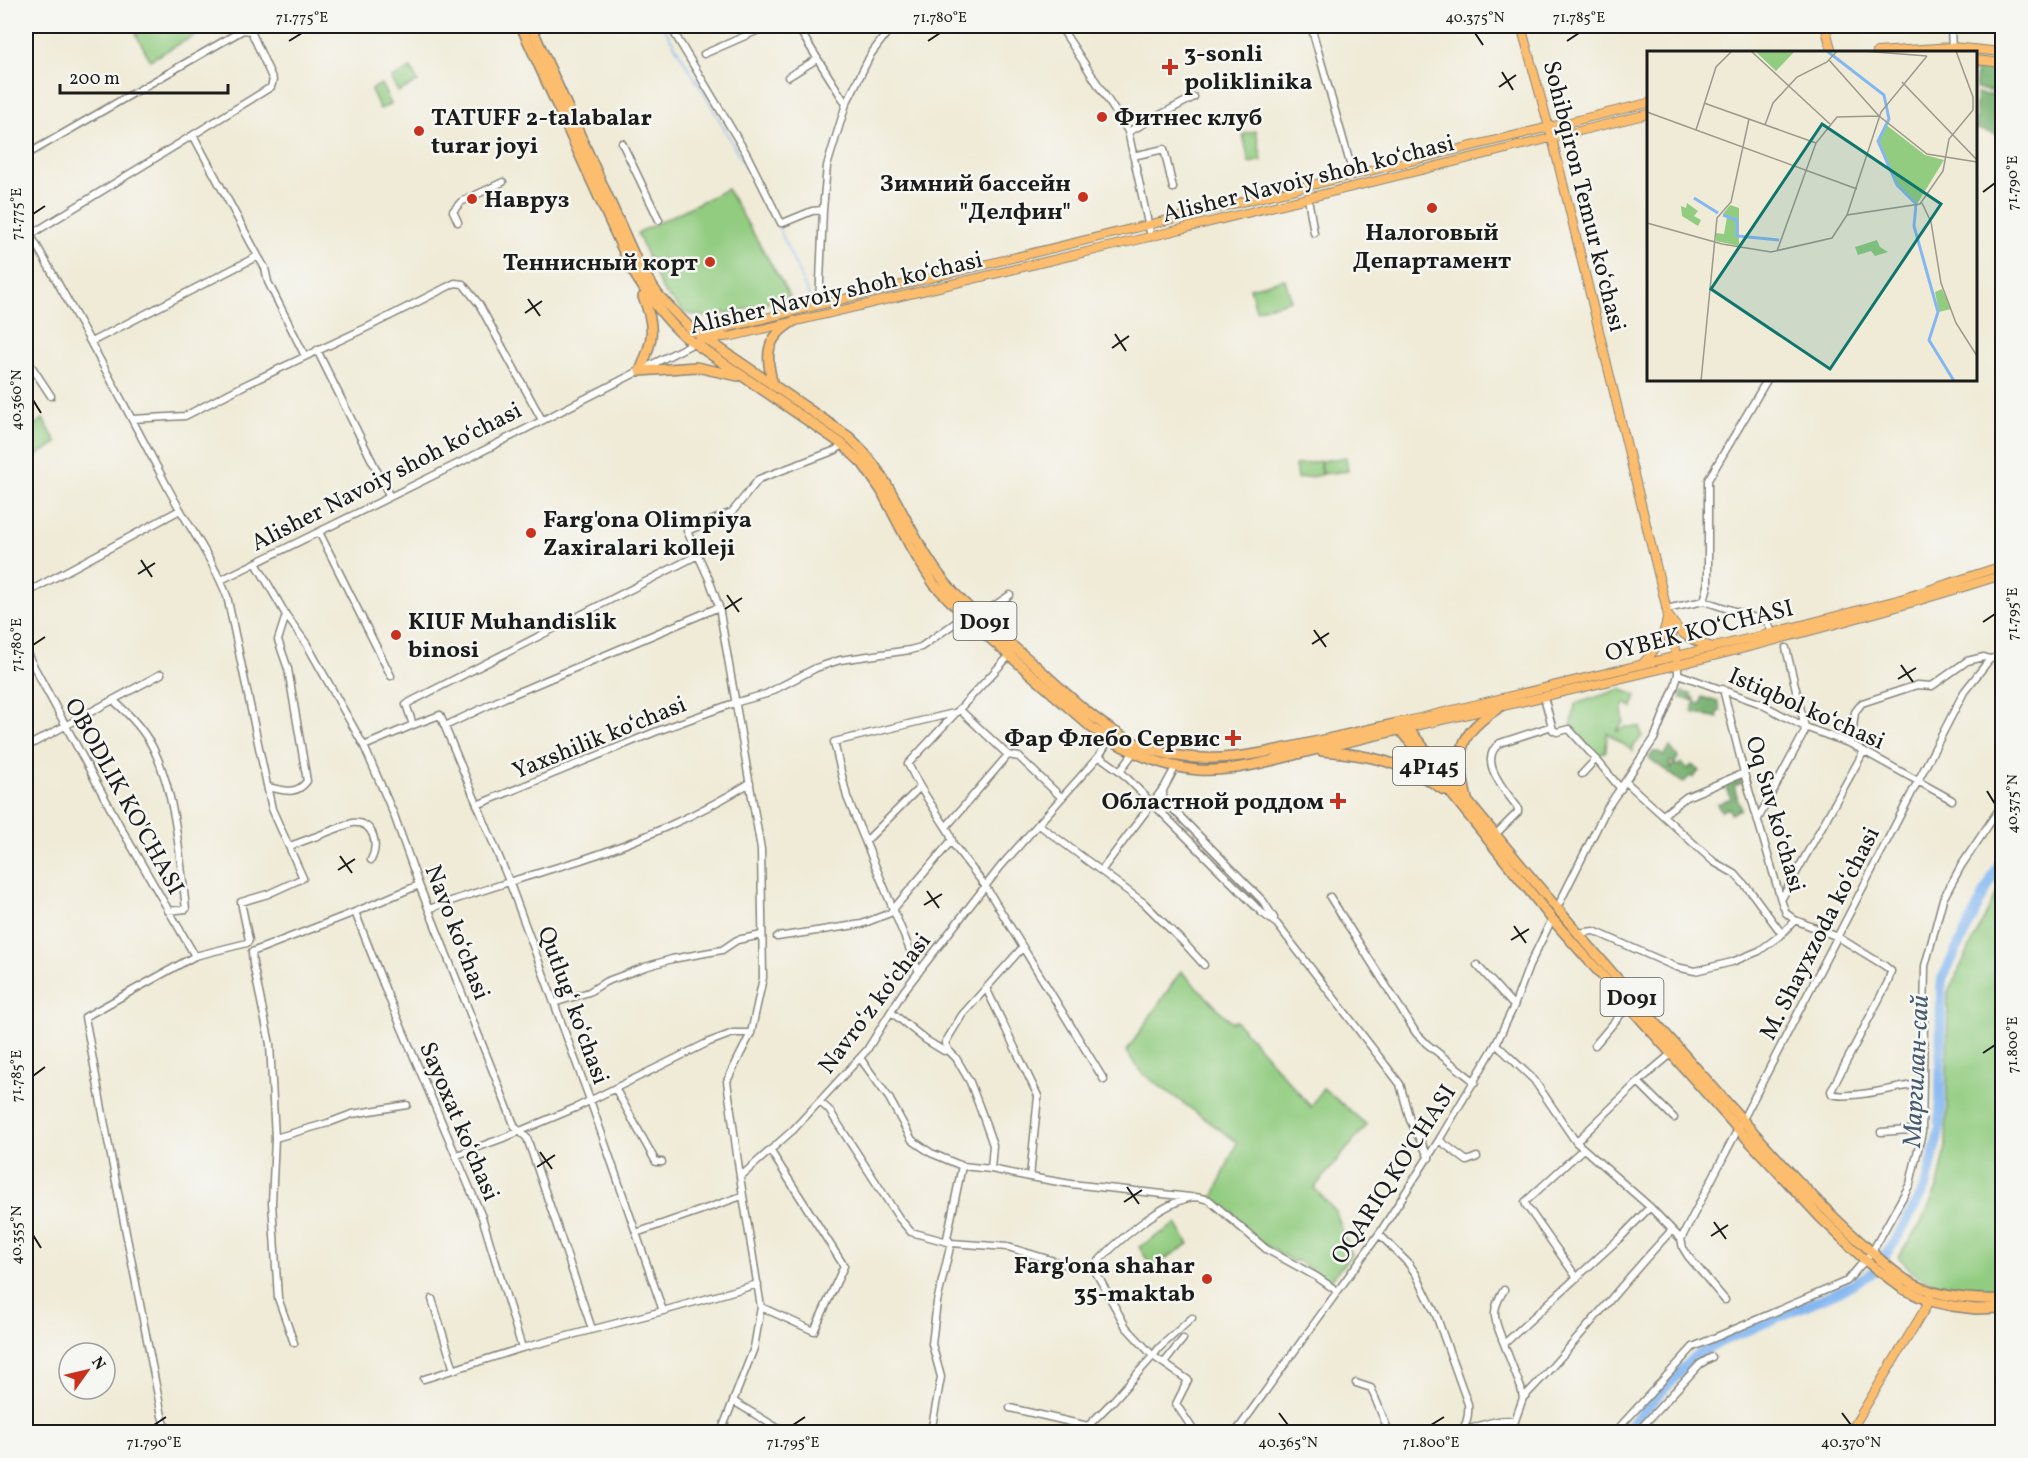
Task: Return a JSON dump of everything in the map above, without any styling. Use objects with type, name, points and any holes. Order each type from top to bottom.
[{"type":"highway","name":"D091","points":[[521,26],[632,270],[652,303],[670,323],[694,343],[842,444],[863,464],[881,490],[911,548],[934,584],[965,616],[1092,728],[1109,740],[1134,752],[1198,759],[1247,757],[1401,726]]},
{"type":"highway","name":"D091","points":[[531,26],[639,266],[659,296],[684,322],[705,339],[849,437],[865,451],[888,485],[921,550],[944,581],[979,616],[1098,720],[1146,752],[1176,766],[1217,770],[1250,766],[1401,726]]},
{"type":"highway","points":[[632,270],[648,309],[652,332],[652,342],[640,371],[696,367],[747,378]]},
{"type":"highway","points":[[773,385],[768,366],[769,347],[778,330],[794,321]]},
{"type":"highway","points":[[1465,805],[1460,766],[1464,740],[1479,721],[1500,707]]},
{"type":"highway","name":"4P145","points":[[1401,726],[1465,805]]},
{"type":"highway","name":"D091","points":[[1311,751],[1373,757],[1411,770],[1465,805],[1495,835],[1820,1218],[1871,1258],[1903,1289],[1929,1301],[1976,1309],[2002,1308]]},
{"type":"highway","name":"D091","points":[[1465,805],[1552,919],[1671,1054],[1741,1126]]},
{"type":"highway","name":"D091","points":[[1892,1276],[1931,1291],[1978,1300],[2002,1299]]},
{"type":"main road","name":"Sohibqiron Temur koʻchasi","points":[[1521,26],[1550,128],[1677,660]]},
{"type":"main road","points":[[1825,26],[1832,51]]},
{"type":"main road","points":[[1914,51],[2002,52]]},
{"type":"main road","points":[[1977,60],[2002,63]]},
{"type":"main road","name":"Alisher Navoiy shoh koʻchasi","points":[[694,343],[725,328],[1647,103]]},
{"type":"main road","name":"Alisher Navoiy shoh koʻchasi","points":[[705,339],[733,336],[1151,237],[1647,114]]},
{"type":"main road","name":"OYBEK KO‘CHASI","points":[[1401,726],[1642,664],[1677,660],[1713,647],[1901,599],[2002,566]]},
{"type":"main road","name":"OYBEK KO‘CHASI","points":[[1401,726],[1544,697],[1677,660],[1903,606],[2002,575]]},
{"type":"main road","points":[[1667,612],[1685,637],[1713,647]]},
{"type":"main road","points":[[1642,664],[1657,649],[1661,641],[1667,612]]},
{"type":"main road","points":[[1850,1432],[1929,1301],[1931,1291]]},
{"type":"street","points":[[670,26],[736,136],[782,223],[812,211],[823,210]]},
{"type":"street","points":[[704,54],[768,26]]},
{"type":"street","points":[[797,26],[846,104]]},
{"type":"street","points":[[819,305],[827,166],[846,104],[871,54],[892,26]]},
{"type":"street","points":[[1060,26],[1128,132],[1151,237]]},
{"type":"street","points":[[1311,26],[1351,167]]},
{"type":"street","points":[[1951,26],[1952,50]]},
{"type":"street","points":[[26,155],[243,30],[251,31],[273,80],[271,87],[30,235]]},
{"type":"street","points":[[788,78],[817,59]]},
{"type":"street","points":[[1128,132],[1194,97]]},
{"type":"street","points":[[194,135],[265,268],[268,282],[305,356]]},
{"type":"street","points":[[622,143],[659,220]]},
{"type":"street","points":[[1133,156],[1164,149],[1173,188]]},
{"type":"street","points":[[458,222],[453,211],[461,202],[503,182]]},
{"type":"street","points":[[1308,198],[1314,233]]},
{"type":"street","points":[[26,228],[91,342],[227,596],[272,809],[303,878],[268,894],[241,902],[248,942],[195,956],[113,999],[85,1017],[134,1275],[167,1431]]},
{"type":"street","points":[[91,342],[258,256]]},
{"type":"street","points":[[132,419],[185,416],[455,283],[463,284],[479,304],[542,420]]},
{"type":"street","name":"Alisher Navoiy shoh koʻchasi","points":[[220,580],[694,343]]},
{"type":"street","points":[[317,350],[390,497]]},
{"type":"street","points":[[26,361],[51,396]]},
{"type":"street","points":[[1704,601],[1708,586],[1708,480],[1766,381]]},
{"type":"street","points":[[721,1432],[754,1348],[761,1307],[742,1196],[727,1081],[751,1034],[763,978],[761,849],[719,607],[687,531],[732,512],[759,479],[836,450],[842,444]]},
{"type":"street","points":[[26,593],[180,510]]},
{"type":"street","points":[[319,532],[391,676]]},
{"type":"street","points":[[364,747],[413,725],[406,707],[408,704],[698,555]]},
{"type":"street","name":"Navo koʻchasi","points":[[256,563],[286,615],[306,643],[364,747],[394,815],[419,885],[515,1127],[527,1137],[592,1329]]},
{"type":"street","points":[[979,616],[1011,595]]},
{"type":"street","points":[[1667,612],[1704,601],[1768,622],[1772,633]]},
{"type":"street","points":[[445,726],[504,698],[719,607]]},
{"type":"street","points":[[268,787],[293,792],[303,787],[307,781],[288,669],[278,640],[286,615]]},
{"type":"street","name":"Yaxshilik koʻchasi","points":[[477,805],[646,735],[734,703],[766,694],[816,668],[840,660],[921,647],[965,616]]},
{"type":"street","points":[[1758,819],[1804,733],[1805,727],[1786,648]]},
{"type":"street","name":"OBODLIK KO'CHASI","points":[[26,652],[195,956]]},
{"type":"street","points":[[1010,655],[908,764],[952,840],[986,887],[1104,1080]]},
{"type":"street","points":[[1851,744],[1856,712],[1862,703],[1917,685],[1932,686],[1966,661],[2002,656]]},
{"type":"street","name":"M. Shayxzoda koʻchasi","points":[[1682,1239],[1964,692],[1990,659]]},
{"type":"street","points":[[1557,908],[1607,808],[1654,739],[1678,674],[1677,660]]},
{"type":"street","points":[[26,747],[161,674]]},
{"type":"street","name":"Istiqbol koʻchasi","points":[[1678,674],[1759,703],[1805,727],[1851,744],[1953,800]]},
{"type":"street","name":"Oq Suv koʻchasi","points":[[1576,933],[1594,931],[1676,967],[1695,970],[1746,958],[1782,934],[1795,920],[1786,913],[1781,900],[1744,773],[1723,689]]},
{"type":"street","points":[[1544,697],[1552,726],[1557,732],[1569,729],[1620,789]]},
{"type":"street","points":[[113,700],[128,714],[154,750],[171,797],[186,909],[168,911]]},
{"type":"street","points":[[957,711],[1008,755],[1019,757],[1061,797]]},
{"type":"street","points":[[920,972],[848,797],[834,742],[957,711]]},
{"type":"street","name":"Qutlugʻ koʻchasi","points":[[413,725],[440,716],[445,726],[509,881],[591,1100],[663,1311]]},
{"type":"street","points":[[1495,835],[1518,812],[1518,808],[1490,764],[1490,758],[1496,746],[1552,726]]},
{"type":"street","name":"Navroʻz koʻchasi","points":[[740,1177],[820,1102],[860,1058],[920,972],[1001,866],[1099,756],[1109,740]]},
{"type":"street","points":[[1781,900],[1864,751]]},
{"type":"street","points":[[1120,771],[1134,752]]},
{"type":"street","points":[[946,827],[1008,755]]},
{"type":"street","points":[[1099,756],[1120,771],[1261,912],[1277,924]]},
{"type":"street","points":[[1582,774],[1596,759]]},
{"type":"street","points":[[1101,871],[1163,790],[1176,766]]},
{"type":"street","points":[[1664,816],[1686,796],[1744,773]]},
{"type":"street","points":[[1626,782],[1714,862],[1735,874],[1782,934]]},
{"type":"street","points":[[429,909],[509,881],[582,860],[624,844],[715,804],[750,783]]},
{"type":"street","points":[[866,841],[920,787]]},
{"type":"street","points":[[1163,790],[1163,799],[1263,901],[1277,924],[1400,1084],[1410,1120],[1429,1158]]},
{"type":"street","points":[[1615,1432],[1693,1347],[1847,1281],[1871,1258],[1910,1184],[1922,1129],[1925,966],[1943,899],[1961,866],[2002,805]]},
{"type":"street","points":[[290,846],[360,822],[370,830],[374,840],[375,852],[371,860]]},
{"type":"street","points":[[1038,824],[1144,903],[1204,965]]},
{"type":"street","points":[[777,937],[862,924],[883,917],[895,910],[952,840]]},
{"type":"street","points":[[294,1343],[278,1298],[272,1203],[275,1138],[270,1044],[252,952],[419,885]]},
{"type":"street","points":[[1330,897],[1416,1033],[1475,1082]]},
{"type":"street","name":"Sayoxat koʻchasi","points":[[355,912],[435,1110],[457,1155],[482,1217],[522,1348]]},
{"type":"street","name":"OQARIQ KO'CHASI","points":[[1236,1432],[1379,1234],[1429,1158],[1496,1044],[1552,919]]},
{"type":"street","points":[[1795,920],[1838,938],[1890,971],[1888,982],[1831,1090],[1832,1094],[1835,1096],[1853,1095],[1923,1083]]},
{"type":"street","points":[[554,1004],[589,992],[605,982],[645,967],[672,959],[722,950],[737,940],[762,935]]},
{"type":"street","points":[[991,1169],[993,1145],[981,1110],[970,1082],[957,1058],[948,1050],[945,1043],[962,1015],[1023,947]]},
{"type":"street","points":[[1477,965],[1514,1006]]},
{"type":"street","points":[[986,988],[1038,1096],[1030,1177]]},
{"type":"street","points":[[1594,1046],[1628,1006]]},
{"type":"street","points":[[891,1012],[926,1040],[944,1051],[948,1050]]},
{"type":"street","points":[[457,1155],[521,1131],[591,1100],[709,1042],[733,1033],[751,1034]]},
{"type":"street","points":[[1496,1044],[1534,1080],[1576,1142],[1650,1207],[1671,1231],[1682,1239],[1683,1248],[1688,1256],[1725,1300]]},
{"type":"street","points":[[1576,1142],[1638,1082],[1671,1054]]},
{"type":"street","points":[[860,1058],[889,1098],[912,1140],[931,1153],[962,1166],[991,1169],[1069,1184],[1209,1200],[1266,1249],[1317,1277],[1337,1291]]},
{"type":"street","points":[[1638,1082],[1674,1118]]},
{"type":"street","points":[[615,1088],[656,1162],[662,1161]]},
{"type":"street","points":[[820,1102],[829,1110],[907,1229],[951,1243],[1008,1247],[1074,1267],[1093,1267],[1115,1243],[1157,1213],[1193,1197]]},
{"type":"street","points":[[275,1138],[352,1114],[407,1105]]},
{"type":"street","points":[[1881,1132],[1922,1129]]},
{"type":"street","points":[[1440,1140],[1467,1161],[1477,1157]]},
{"type":"street","points":[[1577,1278],[1526,1202],[1583,1149]]},
{"type":"street","points":[[761,1307],[814,1331],[844,1266],[770,1150]]},
{"type":"street","points":[[951,1243],[947,1238],[962,1166]]},
{"type":"street","points":[[636,1233],[742,1196]]},
{"type":"street","points":[[1504,1344],[1622,1236],[1650,1207]]},
{"type":"street","points":[[1511,1432],[1523,1398],[1554,1366],[1671,1231]]},
{"type":"street","points":[[1379,1234],[1413,1268],[1436,1315],[1468,1404],[1465,1428],[1461,1432]]},
{"type":"street","points":[[931,1432],[941,1377],[932,1344],[937,1302],[951,1243]]},
{"type":"street","points":[[1093,1267],[1126,1327],[1153,1356],[1188,1380],[1176,1404],[1192,1428]]},
{"type":"street","points":[[424,1379],[522,1348],[758,1284]]},
{"type":"street","points":[[1504,1290],[1494,1307],[1495,1320],[1523,1398]]},
{"type":"street","points":[[432,1299],[454,1370]]},
{"type":"street","points":[[1010,1408],[1086,1429],[1159,1348],[1192,1318]]},
{"type":"street","points":[[1164,1363],[1183,1339]]},
{"type":"street","points":[[1637,1432],[1700,1364],[1712,1357]]},
{"type":"street","points":[[1356,1383],[1371,1388],[1389,1432]]},
{"type":"street","points":[[733,1401],[784,1432]]},
{"type":"street","points":[[1461,1432],[1484,1424],[1515,1421]]},
{"type":"green space","points":[[137,26],[212,26],[150,60],[136,34]]},
{"type":"green space","points":[[1987,65],[1992,69],[2002,65],[2002,93],[1977,89],[1977,66]]},
{"type":"green space","points":[[411,68],[418,82],[398,92],[391,78]]},
{"type":"green space","points":[[381,84],[391,104],[380,109],[371,90]]},
{"type":"green space","points":[[1977,94],[1993,95],[2002,99],[2002,136],[1977,129]]},
{"type":"green space","points":[[1256,131],[1262,160],[1249,163],[1243,134]]},
{"type":"green space","name":"Теннисный корт","points":[[727,189],[790,296],[755,307],[708,317],[685,313],[663,291],[637,233]]},
{"type":"green space","points":[[1285,279],[1291,300],[1256,310],[1250,288]]},
{"type":"green space","points":[[43,419],[57,443],[26,462],[26,430]]},
{"type":"green space","points":[[1346,457],[1348,471],[1323,474],[1321,461]]},
{"type":"green space","points":[[1320,461],[1322,475],[1297,479],[1295,465]]},
{"type":"green space","points":[[1620,689],[1636,695],[1633,708],[1625,703],[1622,712],[1624,721],[1616,732],[1626,727],[1640,727],[1642,736],[1633,747],[1633,751],[1607,733],[1606,751],[1597,756],[1571,729],[1575,704]]},
{"type":"green space","points":[[1682,692],[1692,694],[1691,697],[1695,698],[1695,701],[1681,698]]},
{"type":"green space","points":[[1702,697],[1718,702],[1721,711],[1717,712],[1718,718],[1692,712],[1695,701],[1701,704]]},
{"type":"green space","points":[[1670,747],[1678,757],[1675,763],[1669,763],[1671,768],[1674,764],[1678,766],[1681,763],[1688,769],[1692,765],[1699,771],[1693,778],[1690,776],[1683,783],[1649,758],[1653,752],[1658,752],[1663,756]]},
{"type":"green space","points":[[1741,776],[1742,783],[1734,786],[1737,796],[1735,797],[1741,809],[1731,814],[1729,808],[1721,811],[1717,804],[1731,799],[1724,782]]},
{"type":"green space","points":[[2002,882],[2002,1290],[1957,1289],[1924,1280],[1898,1257],[1920,1225],[1938,1186],[1943,1163],[1946,1145],[1948,992]]},
{"type":"green space","points":[[1181,971],[1231,1022],[1236,1021],[1311,1107],[1323,1088],[1367,1125],[1314,1188],[1335,1211],[1352,1254],[1329,1282],[1296,1260],[1294,1262],[1260,1242],[1213,1198],[1237,1142],[1143,1074],[1126,1052]]},
{"type":"green space","points":[[1176,1224],[1189,1244],[1152,1267],[1139,1247]]},
{"type":"waterway","points":[[663,26],[710,103],[777,224],[810,298]]},
{"type":"waterway","name":"Маргилан-сай","points":[[1624,1432],[1693,1358],[1720,1342],[1842,1290],[1872,1273],[1895,1242],[1927,1184],[1940,1126],[1942,979],[2002,858]]},
{"type":"place","name":"3-sonli poliklinika","points":[[1170,67]]},
{"type":"place","name":"Фитнес клуб","points":[[1102,117]]},
{"type":"place","name":"TATUFF 2-talabalar turar joyi","points":[[419,131]]},
{"type":"place","name":"Зимний бассейн \"Делфин\"","points":[[1083,197]]},
{"type":"place","name":"Навруз","points":[[472,199]]},
{"type":"place","name":"Налоговый Департамент","points":[[1432,208]]},
{"type":"place","name":"Теннисный корт","points":[[710,262]]},
{"type":"place","name":"Farg'ona Olimpiya Zaxiralari kolleji","points":[[531,533]]},
{"type":"place","name":"KIUF Muhandislik binosi","points":[[396,635]]},
{"type":"place","name":"Фар Флебо Сервис","points":[[1233,738]]},
{"type":"place","name":"Областной роддом","points":[[1338,801]]},
{"type":"place","name":"Farg'ona shahar 35-maktab","points":[[1207,1279]]}]
